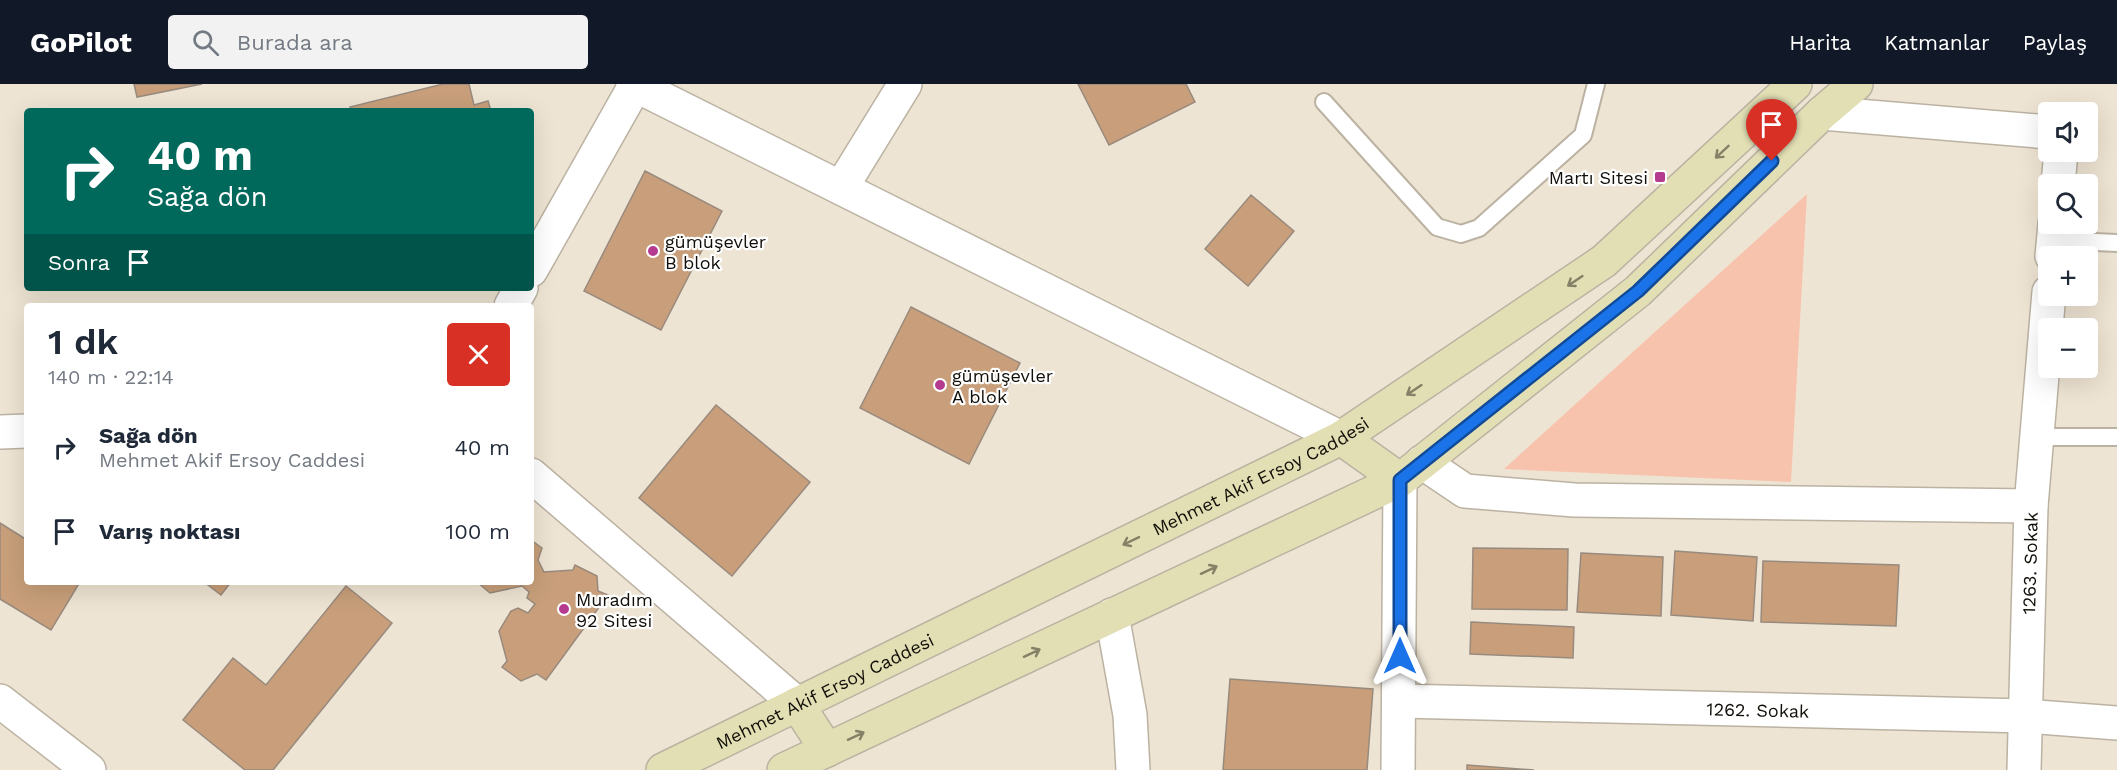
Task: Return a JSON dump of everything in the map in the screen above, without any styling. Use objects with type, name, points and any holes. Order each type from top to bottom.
[{"type":"main road","points":[[784,770],[1411,471],[1638,291],[1822,113],[1856,84]]},
{"type":"main road","name":"Mehmet Akif Ersoy Caddesi","points":[[663,770],[1341,438],[1604,261],[1787,86]]},
{"type":"main road","points":[[1341,438],[1411,471]]},
{"type":"main road","points":[[797,704],[827,750]]},
{"type":"street","points":[[534,265],[635,84],[1341,438]]},
{"type":"street","points":[[841,188],[905,84]]},
{"type":"street","points":[[1822,113],[2038,131]]},
{"type":"street","name":"1263. Sokak","points":[[2024,770],[2031,507],[2048,306]]},
{"type":"street","points":[[0,432],[24,431]]},
{"type":"street","points":[[1398,770],[1411,471],[1465,491],[1563,499],[2031,507]]},
{"type":"street","points":[[534,478],[797,704]]},
{"type":"street","points":[[1112,615],[1130,715],[1133,770]]},
{"type":"street","points":[[0,701],[89,770]]},
{"type":"street","name":"1262. Sokak","points":[[1400,701],[2026,716],[2117,723]]},
{"type":"lane","points":[[1324,102],[1437,227],[1461,234],[1479,228],[1583,135],[1596,84]]},
{"type":"lane","points":[[2053,240],[2117,243]]},
{"type":"lane","points":[[2037,437],[2117,437]]},
{"type":"shaded area","points":[[1807,194],[1791,482],[1504,469]]},
{"type":"building","points":[[134,84],[202,84],[137,97]]},
{"type":"building","points":[[443,84],[469,84],[474,105],[488,101],[490,108],[350,108]]},
{"type":"building","points":[[1078,84],[1186,84],[1195,102],[1109,145]]},
{"type":"building","name":"gümüşevler B blok","points":[[645,171],[722,211],[661,330],[584,291]]},
{"type":"building","points":[[1251,195],[1294,231],[1248,286],[1205,249]]},
{"type":"building","name":"gümüşevler A blok","points":[[911,307],[1020,363],[969,464],[860,408]]},
{"type":"building","points":[[716,405],[810,482],[732,576],[639,498]]},
{"type":"building","points":[[0,523],[24,538],[24,585],[78,585],[51,630],[0,599]]},
{"type":"building","name":"Muradım 92 Sitesi","points":[[534,542],[542,548],[538,560],[544,572],[573,570],[575,565],[597,576],[598,591],[608,595],[546,680],[537,674],[521,681],[502,667],[507,661],[499,631],[511,611],[518,608],[528,613],[535,604],[527,598],[529,592],[522,586],[490,593],[481,585],[534,585]]},
{"type":"building","points":[[1473,548],[1568,549],[1567,610],[1472,609]]},
{"type":"building","points":[[1675,551],[1757,557],[1753,621],[1671,615]]},
{"type":"building","points":[[1581,553],[1663,557],[1661,616],[1577,612]]},
{"type":"building","points":[[1763,561],[1899,565],[1896,626],[1761,622]]},
{"type":"building","points":[[208,585],[229,585],[221,595]]},
{"type":"building","points":[[346,586],[392,623],[273,770],[245,770],[183,720],[233,658],[266,685]]},
{"type":"building","points":[[1471,622],[1574,627],[1573,658],[1470,654]]},
{"type":"building","points":[[1230,679],[1373,689],[1367,770],[1223,770]]},
{"type":"building","points":[[1467,765],[1534,770],[1467,770]]},
{"type":"place","name":"Martı Sitesi","points":[[1660,177]]},
{"type":"place","name":"gümüşevler B blok","points":[[653,251]]},
{"type":"place","name":"gümüşevler A blok","points":[[940,385]]},
{"type":"place","name":"Muradım 92 Sitesi","points":[[564,609]]},
{"type":"route","points":[[1400,656],[1400,480],[1638,291],[1772,161]]}]
